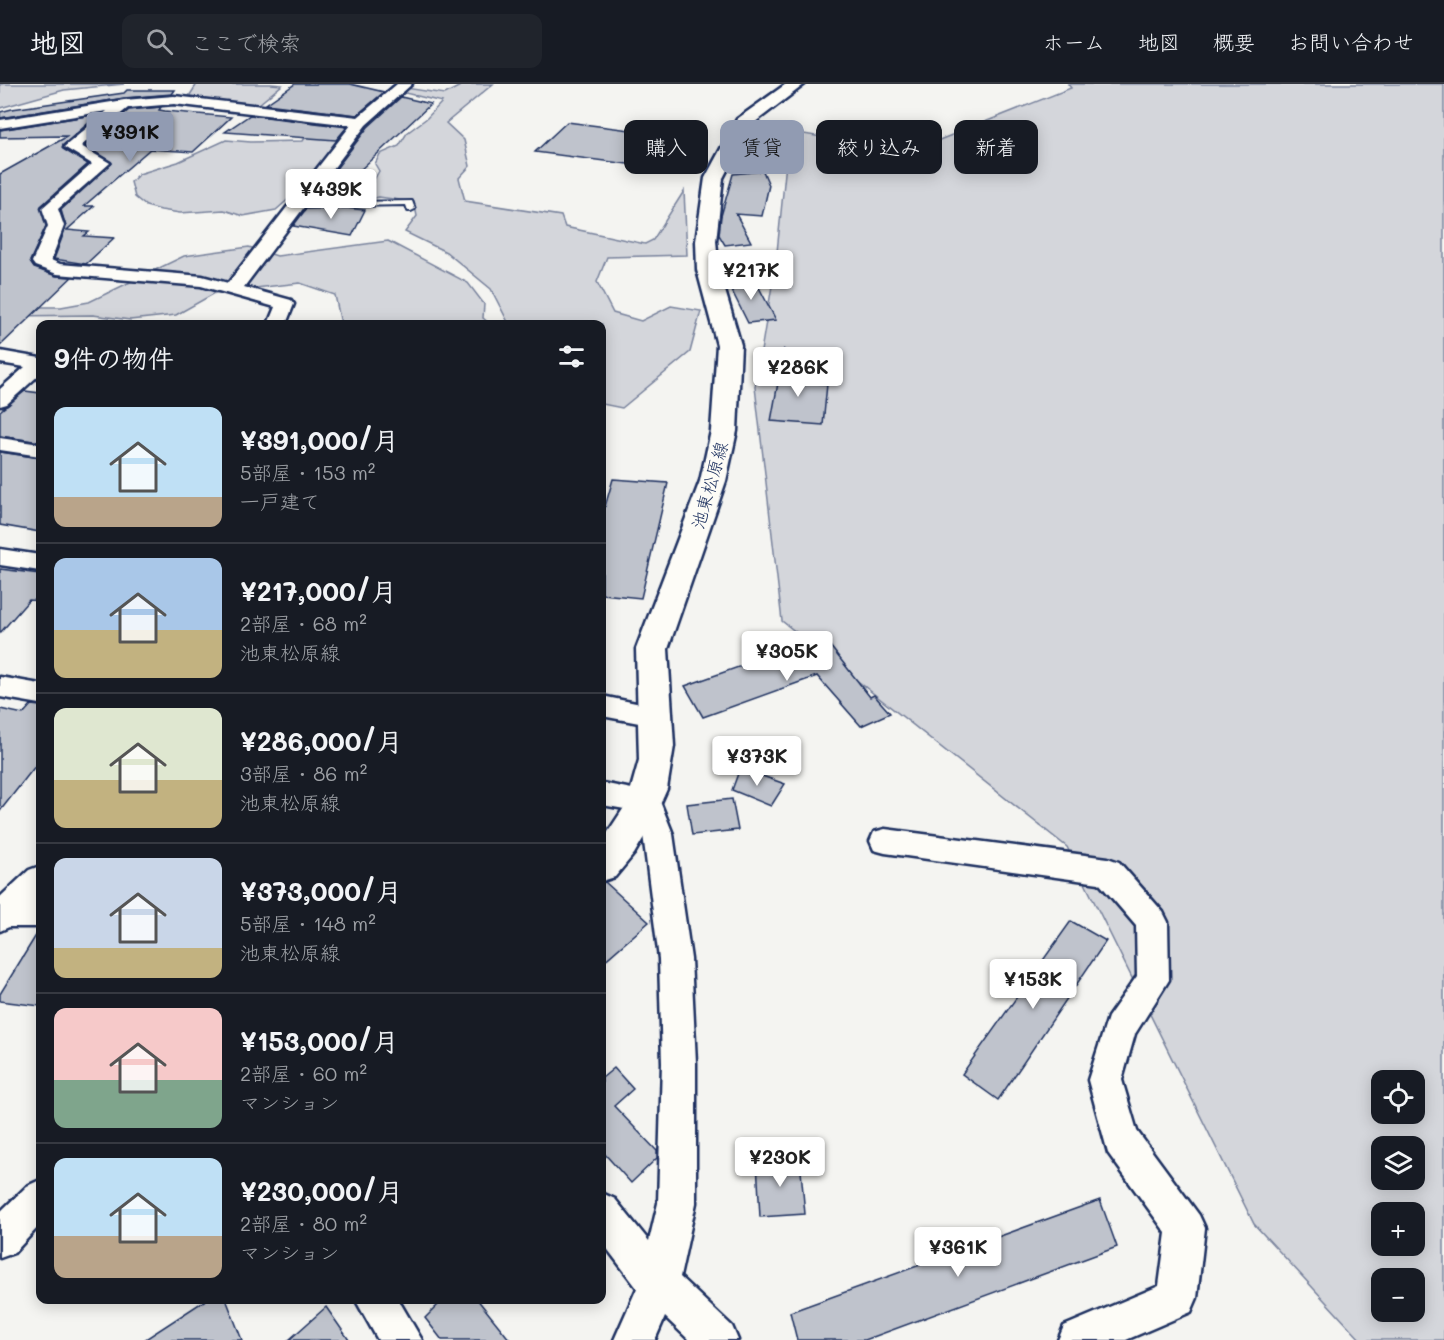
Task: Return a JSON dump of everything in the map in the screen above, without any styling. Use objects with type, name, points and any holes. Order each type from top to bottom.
[{"type":"main road","name":"池東松原線","points":[[606,860],[647,802],[656,761],[652,649],[713,481],[724,431],[729,345],[708,270],[706,241],[714,178],[743,123],[797,84]]},
{"type":"street","points":[[174,100],[191,84]]},
{"type":"street","points":[[232,290],[361,122],[401,85]]},
{"type":"street","points":[[0,124],[124,104],[174,100],[361,122]]},
{"type":"street","points":[[124,104],[71,147],[102,163],[50,208],[56,226],[42,262],[57,270],[202,281],[285,304],[279,320]]},
{"type":"street","points":[[0,357],[36,363]]},
{"type":"street","points":[[0,400],[36,368]]},
{"type":"street","points":[[0,444],[36,449]]},
{"type":"street","points":[[0,557],[36,562]]},
{"type":"street","points":[[0,687],[36,693]]},
{"type":"street","points":[[606,707],[655,716]]},
{"type":"street","points":[[606,795],[647,802],[658,834],[675,959],[679,1063],[677,1203],[659,1284],[634,1340]]},
{"type":"street","points":[[885,841],[1108,871],[1152,922],[1153,980],[1120,1028],[1105,1080],[1120,1140],[1186,1228],[1177,1298],[1078,1340]]},
{"type":"street","points":[[15,912],[36,884]]},
{"type":"street","points":[[0,1239],[36,1203]]},
{"type":"street","points":[[606,1217],[659,1284],[718,1340]]},
{"type":"street","points":[[378,1304],[402,1340]]},
{"type":"lane","points":[[296,205],[404,202],[409,203],[411,209]]},
{"type":"shaded area","points":[[0,84],[124,84],[64,90],[0,108]]},
{"type":"shaded area","points":[[197,84],[282,85],[248,113],[189,104],[186,101]]},
{"type":"shaded area","points":[[464,84],[493,84],[446,123],[464,140],[470,166],[459,178],[465,201],[561,216],[565,227],[645,244],[653,240],[684,191],[687,255],[607,257],[597,282],[613,313],[641,321],[671,306],[701,311],[690,352],[622,408],[606,405],[606,320],[507,320],[491,289],[446,252],[405,232],[417,216],[414,202],[379,197],[342,205],[343,194],[367,192],[379,171],[375,164],[380,154],[399,146],[407,133],[427,118],[442,102],[405,93],[406,88],[445,94]]},
{"type":"shaded area","points":[[1068,84],[1444,84],[1444,1340],[1361,1340],[1254,1224],[1067,847],[782,621],[755,387],[776,262],[785,174],[804,174],[804,134],[816,136],[816,174],[942,174],[942,139],[954,134],[954,174],[1038,174],[1038,120],[990,120],[1071,88]]},
{"type":"shaded area","points":[[317,119],[348,124],[308,182],[276,210],[243,216],[224,210],[180,213],[146,206],[135,197],[131,182],[139,174],[178,162],[226,140],[303,141]]},
{"type":"shaded area","points":[[388,241],[468,283],[484,304],[483,318],[485,320],[340,320],[335,295],[300,283],[215,293],[176,315],[130,320],[93,315],[13,316],[0,307],[61,307],[89,302],[184,256],[249,247],[277,256]]},
{"type":"building","points":[[295,84],[350,84],[384,92],[357,115],[266,104]]},
{"type":"building","points":[[127,90],[175,90],[172,94],[124,98],[0,118],[0,112],[12,109],[124,93]]},
{"type":"building","points":[[401,97],[431,104],[344,185],[361,186],[352,200],[312,200],[368,127]]},
{"type":"building","points":[[161,107],[159,110],[231,117],[193,152],[150,149],[84,206],[94,206],[67,230],[89,232],[84,236],[114,238],[86,264],[54,259],[66,227],[61,210],[112,163],[85,146],[129,110]]},
{"type":"building","points":[[99,114],[63,145],[63,149],[88,164],[41,206],[46,226],[30,261],[34,268],[56,276],[72,277],[0,346],[0,174],[68,136],[0,137],[0,130]]},
{"type":"building","points":[[250,115],[347,127],[336,140],[225,132]]},
{"type":"building","points":[[567,122],[624,129],[624,164],[535,152]]},
{"type":"building","points":[[733,174],[764,174],[769,185],[762,216],[736,214],[751,242],[725,245],[719,235],[721,216]]},
{"type":"building","points":[[306,209],[365,210],[352,236],[293,226]]},
{"type":"building","points":[[754,278],[776,320],[748,323],[727,281]]},
{"type":"building","points":[[784,350],[801,382],[827,384],[823,425],[771,421]]},
{"type":"building","points":[[25,391],[36,392],[36,441],[0,436],[0,411]]},
{"type":"building","points":[[0,452],[36,457],[36,531],[0,525]]},
{"type":"building","points":[[613,479],[668,483],[641,598],[606,594],[606,503]]},
{"type":"building","points":[[0,569],[36,574],[36,601],[29,600],[0,633]]},
{"type":"building","points":[[823,637],[870,697],[874,695],[890,713],[861,726],[817,676],[703,717],[685,686]]},
{"type":"building","points":[[31,705],[36,706],[36,765],[0,811],[0,709],[23,714]]},
{"type":"building","points":[[740,768],[785,784],[771,806],[732,790]]},
{"type":"building","points":[[732,799],[738,830],[692,835],[687,804]]},
{"type":"building","points":[[606,883],[649,922],[606,960]]},
{"type":"building","points":[[1071,921],[1106,941],[998,1100],[962,1074]]},
{"type":"building","points":[[36,936],[36,1006],[0,1001],[0,994]]},
{"type":"building","points":[[614,1068],[633,1089],[614,1106],[657,1151],[657,1158],[631,1183],[606,1155],[606,1075]]},
{"type":"building","points":[[800,1160],[805,1214],[760,1217],[757,1162]]},
{"type":"building","points":[[1100,1200],[1117,1247],[865,1340],[797,1340],[790,1312]]},
{"type":"building","points":[[199,1304],[228,1304],[242,1340],[144,1340]]},
{"type":"building","points":[[439,1304],[481,1304],[510,1340],[442,1340],[425,1318]]},
{"type":"building","points":[[326,1307],[349,1340],[289,1340]]}]
